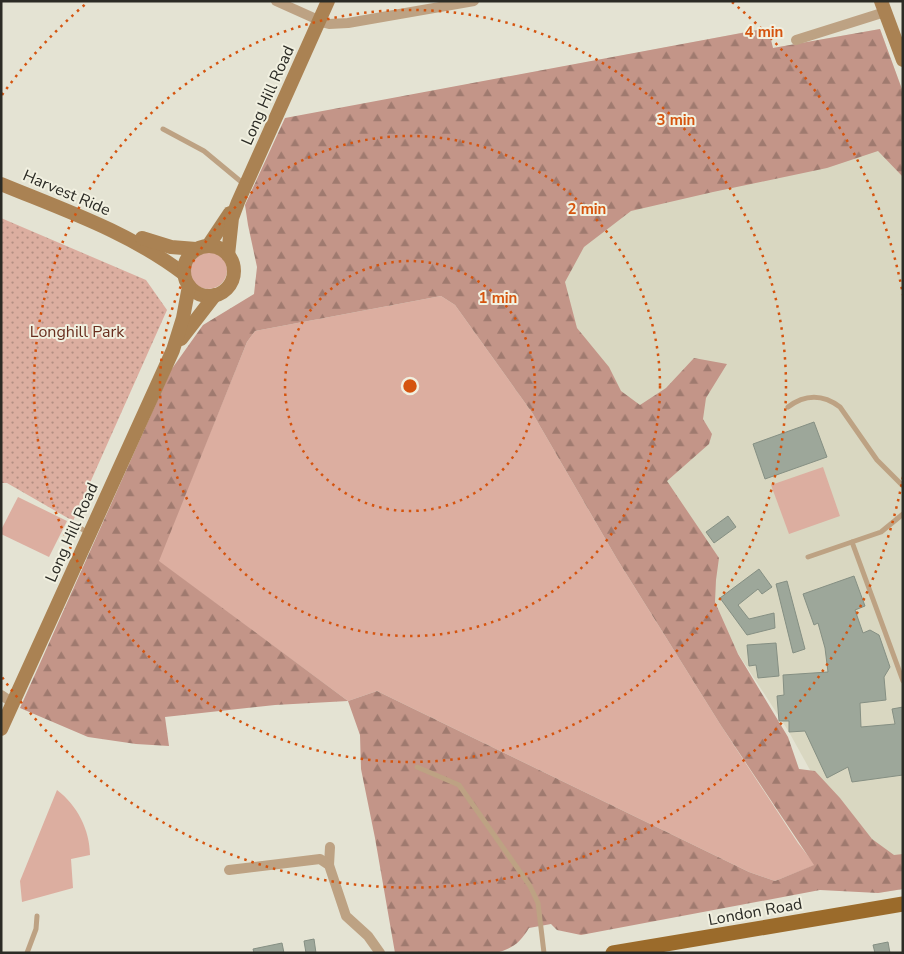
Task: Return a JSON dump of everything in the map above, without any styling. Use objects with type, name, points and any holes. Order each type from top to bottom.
[{"type":"main road","name":"London Road","points":[[612,953],[903,904]]},
{"type":"street","points":[[276,1],[329,24],[352,22],[474,1]]},
{"type":"street","name":"Long Hill Road","points":[[228,255],[232,218],[238,202],[328,1]]},
{"type":"street","points":[[796,40],[883,7],[903,60]]},
{"type":"street","name":"Harvest Ride","points":[[1,184],[119,234],[160,256],[186,280]]},
{"type":"street","name":"Long Hill Road","points":[[202,248],[238,202]]},
{"type":"street","name":"Harvest Ride","points":[[119,234],[171,247],[202,248]]},
{"type":"street","points":[[218,247],[228,255],[234,266],[233,279],[226,290],[215,295],[200,295],[186,280],[186,260],[202,248],[218,247]]},
{"type":"street","name":"Long Hill Road","points":[[1,729],[14,703],[84,531],[173,350],[183,318],[186,280]]},
{"type":"street","name":"Long Hill Road","points":[[173,350],[215,295]]},
{"type":"street","points":[[1,695],[14,703]]},
{"type":"street","points":[[330,847],[329,865],[346,916],[368,936],[379,952]]},
{"type":"street","points":[[229,870],[320,859],[329,865]]},
{"type":"lane","points":[[163,129],[204,151],[245,186]]},
{"type":"lane","points":[[788,407],[811,396],[831,401],[840,407],[877,460],[903,486]]},
{"type":"lane","points":[[808,557],[881,532],[903,514]]},
{"type":"lane","points":[[852,542],[903,681]]},
{"type":"lane","points":[[417,767],[459,785],[530,886],[538,903],[544,953]]},
{"type":"lane","points":[[27,953],[36,929],[37,916]]},
{"type":"shaded area","points":[[768,28],[773,48],[880,29],[903,92],[903,889],[878,893],[789,732],[380,101]]},
{"type":"green space","points":[[768,28],[773,48],[880,29],[903,92],[903,177],[878,151],[827,168],[631,211],[584,247],[565,282],[577,328],[609,367],[621,391],[640,405],[666,388],[694,358],[727,364],[706,398],[703,419],[712,434],[709,444],[667,481],[719,558],[715,602],[738,654],[788,737],[799,769],[815,771],[840,798],[872,839],[894,855],[903,854],[903,889],[878,893],[820,890],[581,935],[557,930],[551,924],[529,928],[515,945],[495,953],[395,953],[361,769],[360,735],[348,701],[275,705],[165,717],[169,746],[136,744],[88,737],[20,708],[171,370],[203,325],[254,294],[257,267],[245,205],[285,118]],"holes":[[[441,296],[455,305],[533,414],[617,559],[720,724],[814,865],[775,881],[749,872],[377,691],[348,701],[159,561],[247,342],[255,331]]]},
{"type":"green space","name":"Longhill Park","points":[[1,218],[146,280],[167,310],[73,521],[7,483],[1,483]]},
{"type":"green space","points":[[208,251],[222,256],[227,270],[222,284],[208,289],[194,284],[189,270],[194,256]]},
{"type":"green space","points":[[441,296],[455,305],[533,414],[617,559],[720,724],[798,843],[815,865],[775,881],[749,872],[377,691],[348,701],[158,561],[247,342],[255,331]]},
{"type":"green space","points":[[823,467],[840,516],[789,534],[771,485]]},
{"type":"green space","points":[[18,497],[67,521],[49,557],[1,534],[1,530]]},
{"type":"green space","points":[[57,790],[71,803],[81,819],[88,836],[90,855],[71,859],[73,888],[22,902],[20,881]]},
{"type":"building","points":[[814,422],[827,457],[765,479],[753,444]]},
{"type":"building","points":[[728,516],[736,527],[714,543],[706,532]]},
{"type":"building","points":[[759,569],[772,587],[762,594],[758,589],[738,605],[749,619],[774,613],[775,628],[747,635],[720,598]]},
{"type":"building","points":[[854,576],[865,606],[855,610],[863,633],[870,630],[879,635],[890,667],[884,677],[886,700],[860,703],[861,727],[895,724],[892,709],[903,707],[903,775],[852,782],[848,767],[827,778],[805,731],[789,732],[789,721],[779,721],[777,696],[784,695],[783,675],[828,672],[825,648],[818,623],[814,625],[803,594]]},
{"type":"building","points":[[787,581],[805,649],[793,653],[776,584]]},
{"type":"building","points":[[776,643],[779,676],[758,678],[756,665],[749,666],[747,645]]},
{"type":"building","points":[[314,939],[316,953],[306,953],[304,941]]},
{"type":"building","points":[[888,942],[890,953],[875,953],[873,945]]},
{"type":"building","points":[[282,943],[284,953],[254,953],[253,949]]}]
